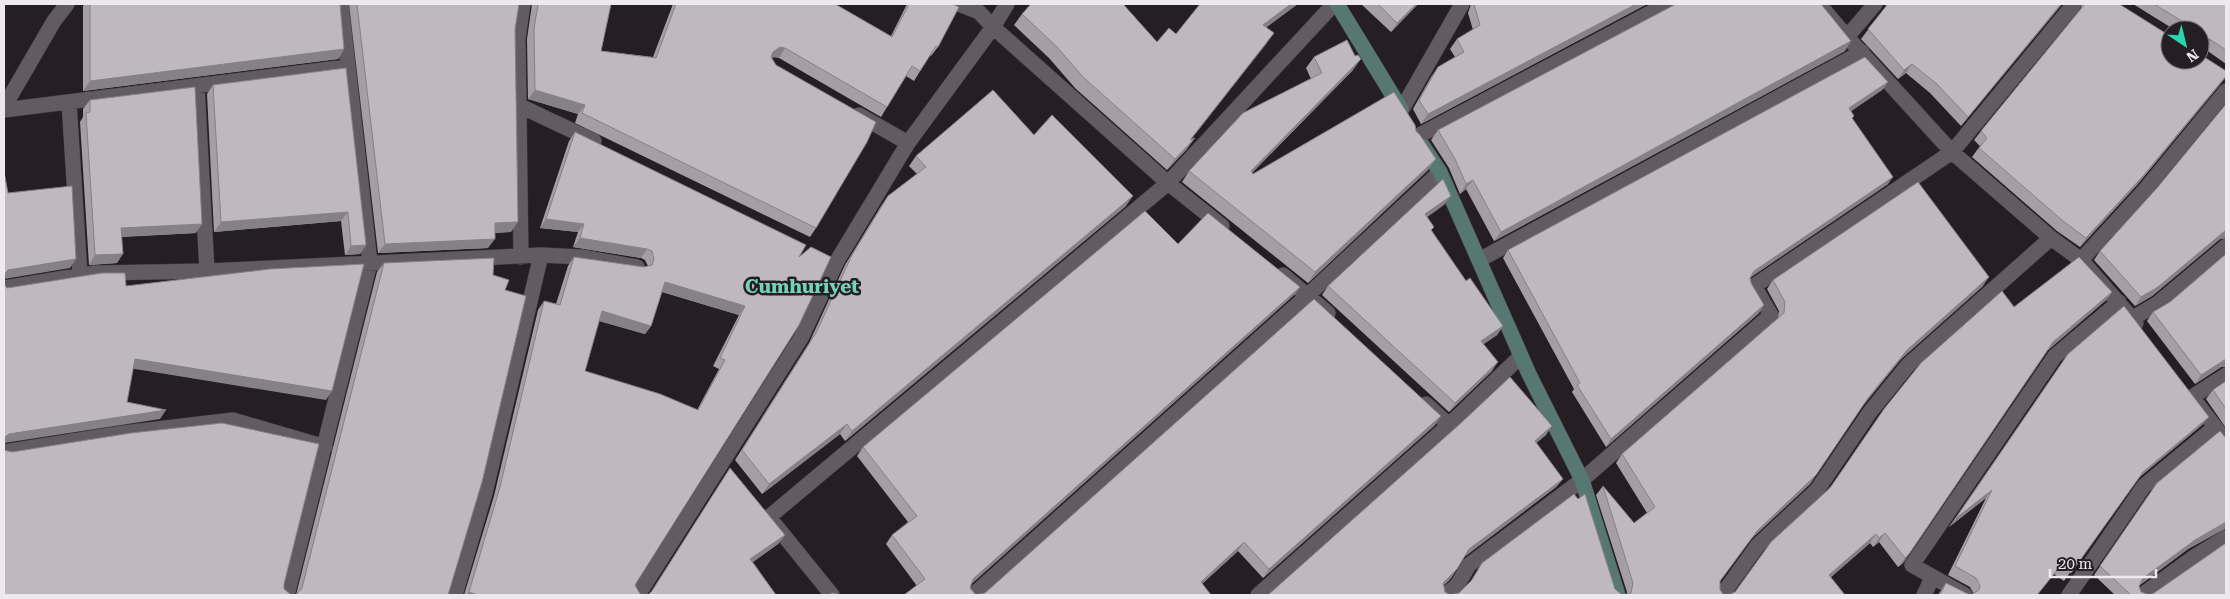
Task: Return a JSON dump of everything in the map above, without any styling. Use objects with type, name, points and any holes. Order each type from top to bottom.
[{"type":"street","points":[[4,108],[54,21],[67,4]]},
{"type":"street","points":[[287,595],[370,263],[346,67],[341,4]]},
{"type":"street","points":[[521,257],[518,38],[523,4]]},
{"type":"street","points":[[959,4],[979,12],[993,27],[1168,183],[1230,233]]},
{"type":"street","points":[[638,595],[801,338],[837,261],[908,143],[993,27],[1007,4]]},
{"type":"street","points":[[769,517],[1168,183],[1336,4],[1402,109],[1416,137],[1440,172],[1521,356],[1582,480],[1618,595]]},
{"type":"street","points":[[1402,109],[1462,4]]},
{"type":"street","points":[[1416,137],[1667,4]]},
{"type":"street","points":[[1819,4],[1952,152],[2051,238],[2081,260],[2133,318],[2144,334]]},
{"type":"street","points":[[1847,37],[1875,4]]},
{"type":"street","points":[[1446,595],[1458,584],[1469,565],[1582,480],[1771,315],[1754,286],[1952,152],[2074,4]]},
{"type":"street","points":[[1479,260],[1862,52]]},
{"type":"street","points":[[4,108],[69,102],[346,67]]},
{"type":"street","points":[[196,86],[208,271]]},
{"type":"street","points":[[2081,260],[2144,191],[2226,91]]},
{"type":"street","points":[[69,102],[80,275]]},
{"type":"street","points":[[518,105],[607,148]]},
{"type":"street","points":[[849,109],[908,143]]},
{"type":"street","points":[[973,595],[1308,295],[1440,172]]},
{"type":"street","points":[[1722,595],[1758,545],[1817,490],[1870,412],[1908,365],[2051,238]]},
{"type":"street","points":[[2133,318],[2157,304],[2226,246]]},
{"type":"street","points":[[820,252],[837,261]]},
{"type":"street","points":[[4,288],[95,273],[208,271],[541,255],[582,257],[639,267]]},
{"type":"street","points":[[455,595],[485,493],[541,255]]},
{"type":"street","points":[[1269,264],[1308,295],[1336,321]]},
{"type":"street","points":[[1965,595],[1912,565],[2055,356],[2119,302]]},
{"type":"street","points":[[1258,595],[1449,425],[1521,356]]},
{"type":"street","points":[[2192,397],[2226,375]]},
{"type":"street","points":[[2180,381],[2226,441]]},
{"type":"street","points":[[1414,393],[1449,425]]},
{"type":"street","points":[[4,452],[123,433],[232,420],[325,447]]},
{"type":"street","points":[[2069,595],[2144,486],[2215,427]]},
{"type":"street","points":[[723,461],[734,475]]},
{"type":"street","points":[[757,503],[832,595]]},
{"type":"street","points":[[2142,595],[2194,557],[2226,537]]},
{"type":"street","points":[[1924,595],[1932,578]]},
{"type":"building","points":[[90,4],[340,4],[344,49],[90,81]]},
{"type":"building","points":[[357,4],[519,4],[515,29],[518,222],[495,223],[495,239],[385,244]]},
{"type":"building","points":[[538,4],[611,4],[601,51],[656,58],[676,4],[835,4],[892,37],[909,4],[952,4],[959,7],[938,47],[936,46],[920,71],[912,66],[887,107],[785,48],[780,47],[773,52],[771,57],[776,65],[876,122],[867,142],[816,228],[582,113],[585,105],[535,90],[534,29]]},
{"type":"building","points":[[1031,4],[1123,4],[1157,42],[1169,28],[1176,34],[1200,4],[1291,4],[1263,25],[1274,33],[1190,140],[1195,138],[1175,159],[1083,77],[1057,47],[1022,14]]},
{"type":"building","points":[[1378,4],[1416,4],[1397,23]]},
{"type":"building","points":[[1474,4],[1636,4],[1428,114],[1419,100],[1438,67],[1464,52],[1457,39],[1480,25]]},
{"type":"building","points":[[1676,4],[1821,4],[1851,41],[1501,232],[1473,180],[1466,184],[1455,159],[1438,130]]},
{"type":"building","points":[[1888,4],[2061,4],[1968,117],[1937,84],[1912,64],[1904,70],[1868,29]]},
{"type":"building","points":[[2085,4],[2119,4],[2160,30],[2160,70],[2210,70],[2210,61],[2226,71],[2226,76],[2143,176],[2086,238],[2063,221],[1979,148],[1987,138],[1981,131]]},
{"type":"building","points":[[2154,4],[2226,4],[2226,50],[2210,40],[2210,20],[2180,20]]},
{"type":"building","points":[[1347,40],[1355,56],[1358,55],[1361,59],[1251,171],[1253,174],[1394,92],[1415,125],[1416,131],[1436,159],[1315,272],[1189,171],[1243,113],[1322,73],[1314,57]]},
{"type":"building","points":[[1865,57],[1888,82],[1849,108],[1854,116],[1852,118],[1893,177],[1754,271],[1750,278],[1751,283],[1764,305],[1611,439],[1577,385],[1580,383],[1508,250]]},
{"type":"building","points":[[346,68],[366,245],[351,246],[348,212],[221,222],[213,85]]},
{"type":"building","points":[[195,87],[202,224],[121,228],[123,254],[95,255],[86,113],[90,112],[90,100]]},
{"type":"building","points":[[993,90],[1034,135],[1052,115],[1133,196],[852,431],[847,424],[769,484],[742,450],[816,333],[852,255],[888,196],[926,167],[916,156]]},
{"type":"building","points":[[2226,104],[2226,230],[2158,287],[2141,297],[2100,251],[2157,188]]},
{"type":"building","points":[[575,132],[806,245],[799,257],[811,247],[831,257],[799,325],[635,585],[640,594],[648,595],[478,595],[469,592],[500,487],[544,301],[560,305],[574,257],[644,267],[652,265],[654,259],[652,251],[647,249],[580,238],[584,224],[546,219]],"holes":[[[665,282],[745,306],[720,358],[725,360],[698,410],[660,394],[585,371],[602,311],[651,326]]]},
{"type":"building","points":[[4,172],[8,193],[72,186],[76,259],[8,270],[4,274]]},
{"type":"building","points":[[1443,179],[1451,196],[1425,214],[1434,227],[1431,230],[1466,281],[1470,278],[1503,326],[1481,341],[1498,362],[1455,403],[1328,286]]},
{"type":"building","points":[[1918,182],[1989,277],[1907,350],[1868,398],[1816,475],[1757,531],[1720,581],[1720,590],[1723,594],[1727,595],[1622,595],[1631,593],[1633,583],[1603,486],[1634,523],[1655,507],[1622,454],[1784,313],[1785,302],[1773,280]]},
{"type":"building","points":[[1145,211],[1178,244],[1208,213],[1300,287],[973,579],[970,588],[976,595],[904,595],[925,579],[892,535],[917,516],[863,447]]},
{"type":"building","points":[[2226,254],[2226,359],[2201,375],[2153,312],[2170,302]]},
{"type":"building","points":[[2079,257],[2112,292],[2053,342],[1905,558],[1885,533],[1879,538],[1876,534],[1829,575],[1845,595],[1728,595],[1735,592],[1771,542],[1830,488],[1884,409],[1921,363],[2002,291],[2014,307]]},
{"type":"building","points":[[494,258],[493,275],[509,280],[505,290],[526,296],[482,482],[448,595],[296,595],[302,588],[384,263]]},
{"type":"building","points":[[364,264],[332,391],[135,359],[127,402],[166,410],[9,434],[4,438],[4,284],[7,288],[102,273],[125,273],[126,286],[270,269]]},
{"type":"building","points":[[1314,299],[1441,416],[1269,569],[1244,542],[1201,582],[1211,595],[976,595],[985,593]]},
{"type":"building","points":[[2124,306],[2209,417],[2143,472],[2071,573],[2061,565],[2037,595],[1971,595],[1979,590],[1980,586],[1976,578],[1955,566],[1992,490],[1956,518],[2068,354]]},
{"type":"building","points":[[1510,377],[1552,426],[1535,441],[1563,479],[1469,549],[1457,569],[1443,583],[1445,592],[1450,595],[1268,595]]},
{"type":"building","points":[[2226,381],[2226,409],[2213,390]]},
{"type":"building","points":[[222,423],[319,444],[284,584],[284,589],[291,595],[4,595],[4,450],[12,452],[131,433]]},
{"type":"building","points":[[2220,431],[2226,438],[2226,522],[2195,540],[2143,578],[2139,586],[2141,592],[2149,595],[2131,595],[2100,566],[2157,483]]},
{"type":"building","points":[[730,468],[785,535],[750,559],[776,595],[648,595]]},
{"type":"building","points":[[1574,494],[1578,499],[1585,494],[1615,589],[1622,595],[1450,595],[1459,593],[1472,580],[1482,563]]},
{"type":"building","points":[[2226,543],[2226,595],[2149,595],[2154,593]]},
{"type":"building","points":[[1946,583],[1970,595],[1940,595]]},
{"type":"district","name":"Cumhuriyet","points":[[802,286]]}]
